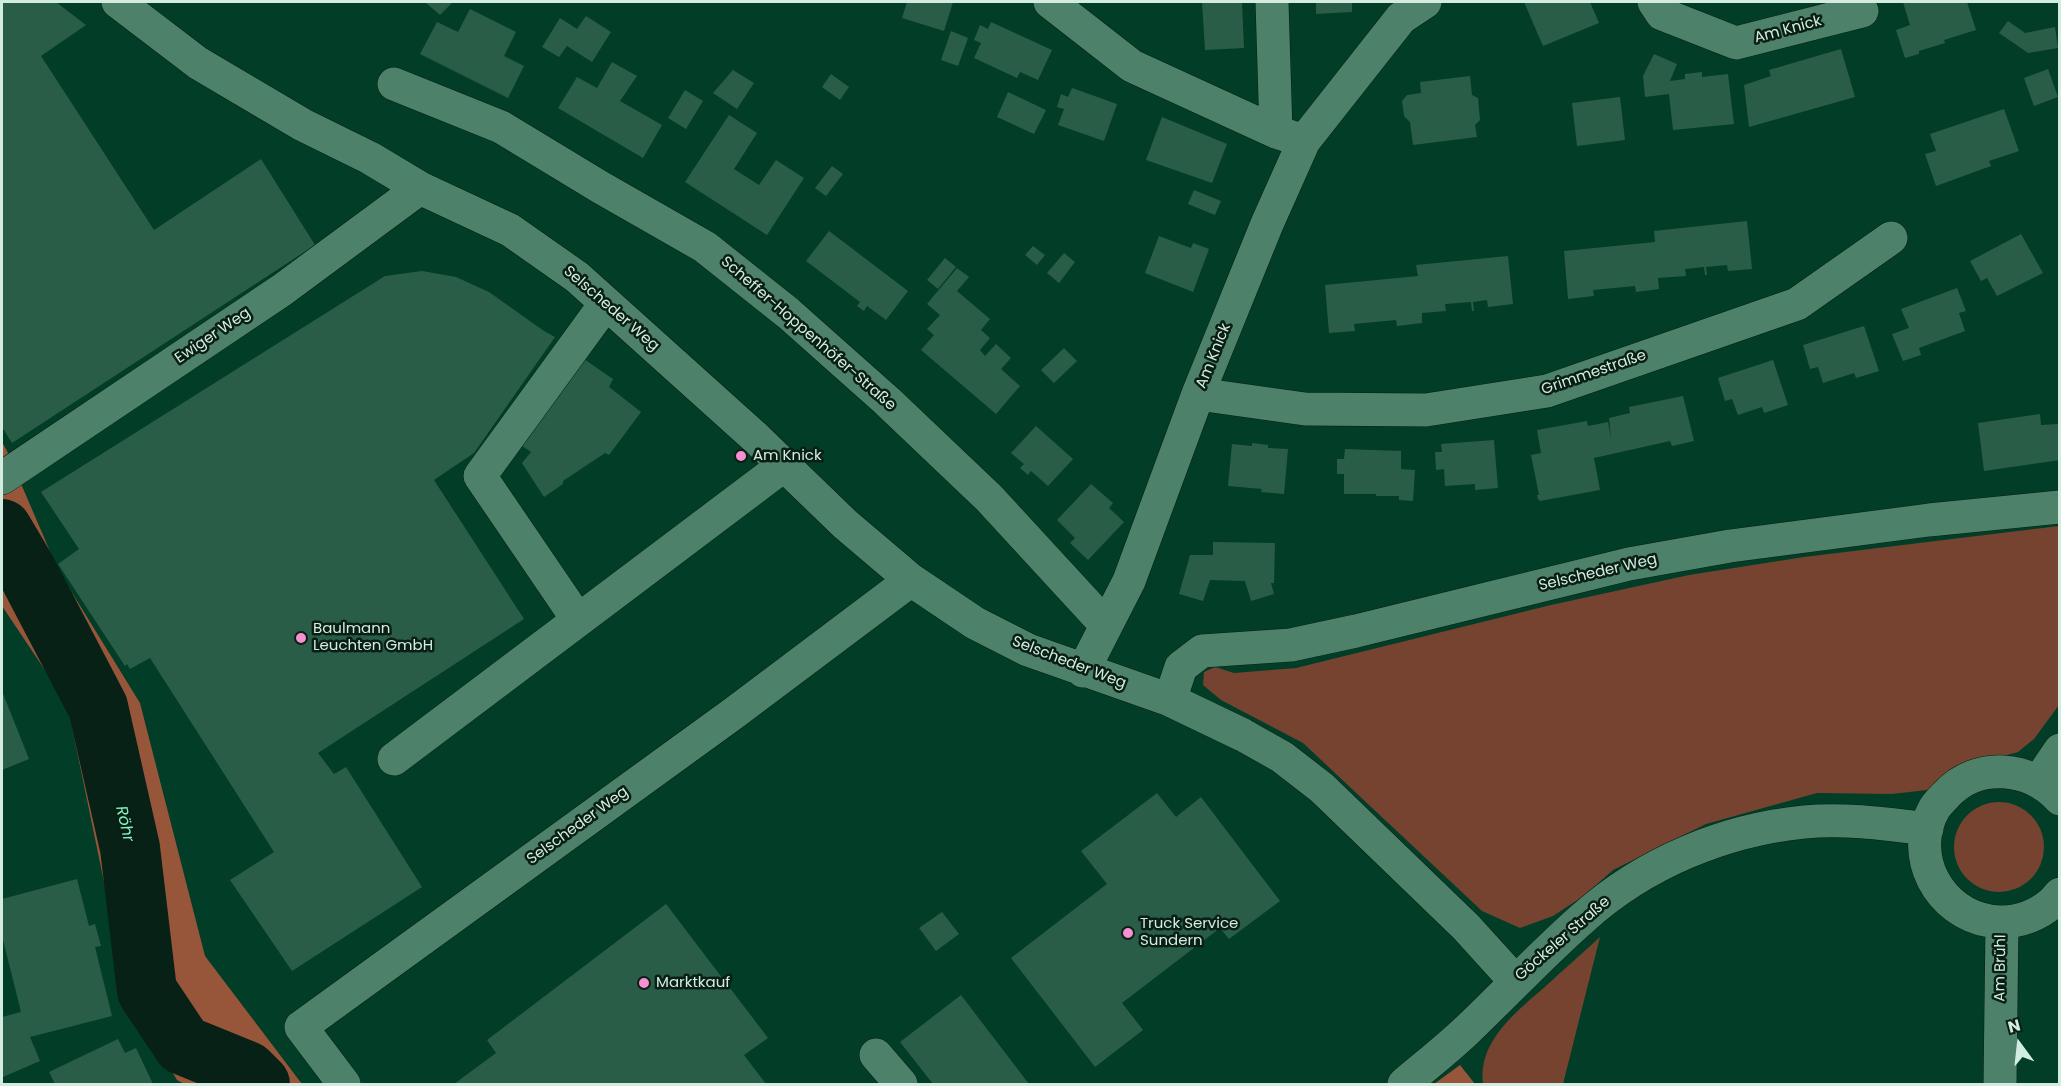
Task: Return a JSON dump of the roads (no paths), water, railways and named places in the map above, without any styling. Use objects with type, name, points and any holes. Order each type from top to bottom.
[{"type":"street","name":"Selscheder Weg","points":[[118,2],[198,63],[303,125],[370,158],[420,188],[510,230],[577,277],[756,438],[845,524],[911,580],[975,623],[1028,650],[1170,700],[1244,735],[1282,757],[1322,788],[1466,927],[1515,981]]},
{"type":"street","points":[[1050,2],[1132,66],[1290,137]]},
{"type":"street","name":"Am Knick","points":[[1083,671],[1105,624],[1129,581],[1198,394],[1267,224],[1290,137],[1272,2]]},
{"type":"street","name":"Am Knick","points":[[1290,137],[1401,18],[1425,2]]},
{"type":"street","name":"Am Knick","points":[[1654,2],[1662,14],[1736,43],[1862,11]]},
{"type":"street","name":"Scheffer-Hoppenhöfer-Straße","points":[[394,84],[501,127],[705,247],[788,313],[887,400],[989,498],[1105,624]]},
{"type":"street","name":"Ewiger Weg","points":[[2,478],[282,290],[420,188]]},
{"type":"street","name":"Grimmestraße","points":[[1198,394],[1305,409],[1426,410],[1547,391],[1797,304],[1892,238]]},
{"type":"street","points":[[578,620],[480,476],[606,303]]},
{"type":"street","points":[[394,759],[783,466]]},
{"type":"street","name":"Selscheder Weg","points":[[1170,700],[1181,667],[1202,651],[1291,645],[1629,564],[1730,546],[1929,520],[2060,507]]},
{"type":"street","name":"Selscheder Weg","points":[[344,1084],[301,1027],[734,713],[911,580]]},
{"type":"street","points":[[2060,750],[2050,790],[2016,772],[1991,771],[1967,779],[1951,790],[1934,809],[1924,849],[1935,886],[1950,904],[1971,917],[2002,923],[2027,918],[2044,909],[2060,894]]},
{"type":"street","name":"Göckeler Straße","points":[[1404,1084],[1466,1032],[1515,981],[1585,916],[1635,878],[1687,852],[1744,831],[1806,822],[1868,822],[1927,830]]},
{"type":"street","name":"Am Brühl","points":[[2000,1084],[2002,923]]},
{"type":"street","points":[[876,1055],[901,1084]]},
{"type":"waterway","name":"Röhr","points":[[2,529],[98,707],[130,848],[147,991],[183,1045],[247,1071],[260,1084]]},
{"type":"place","name":"Am Knick","points":[[741,456]]},
{"type":"place","name":"Baulmann Leuchten GmbH","points":[[301,638]]},
{"type":"place","name":"Truck Service Sundern","points":[[1128,933]]},
{"type":"place","name":"Marktkauf","points":[[644,983]]}]
